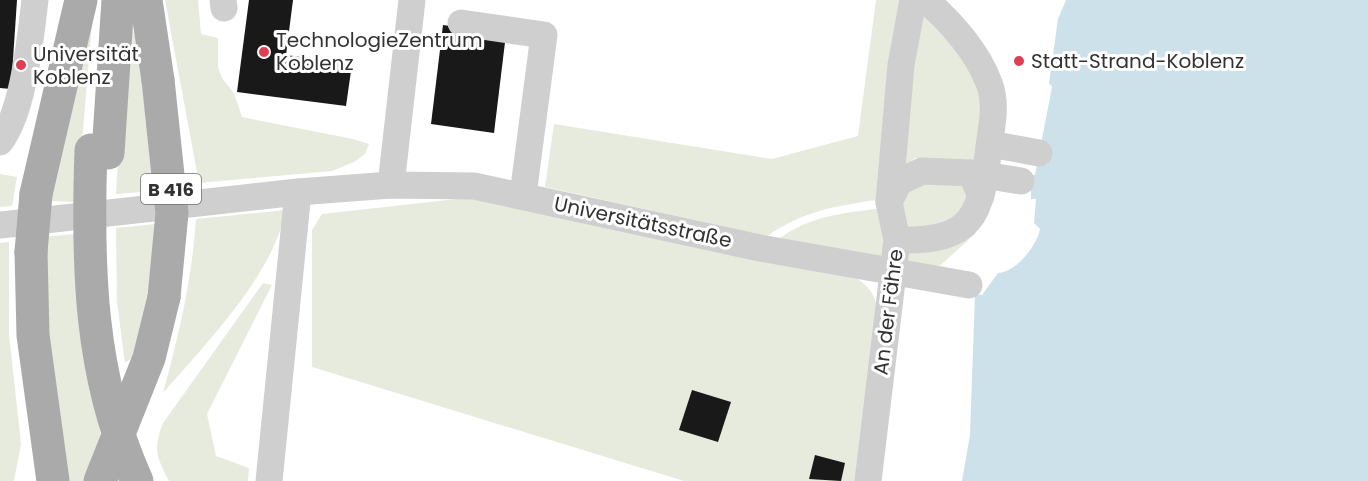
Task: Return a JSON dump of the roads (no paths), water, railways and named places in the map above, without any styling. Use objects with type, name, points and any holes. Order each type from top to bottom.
[{"type":"main road","points":[[53,481],[50,441],[33,335],[31,252],[36,194],[81,0]]},
{"type":"main road","points":[[102,0],[100,151],[113,340],[120,376],[135,428],[157,481]]},
{"type":"main road","points":[[118,0],[88,232],[93,322],[112,416],[137,481]]},
{"type":"main road","name":"B 416","points":[[100,481],[149,358],[164,297],[172,213],[158,81],[146,0]]},
{"type":"street","points":[[0,142],[16,107],[31,35],[34,0]]},
{"type":"street","points":[[391,185],[412,0]]},
{"type":"street","name":"An der Fähre","points":[[868,481],[897,240],[889,202],[901,65],[913,0]]},
{"type":"street","points":[[897,240],[922,240],[956,232],[969,221],[990,144],[994,110],[990,86],[983,69],[946,21],[925,0]]},
{"type":"street","points":[[461,23],[544,35],[523,195]]},
{"type":"street","points":[[990,144],[1039,153]]},
{"type":"street","points":[[889,202],[899,182],[922,171],[979,181],[1021,181]]},
{"type":"street","name":"Universitätsstraße","points":[[0,225],[298,192],[391,185],[474,186],[760,248],[969,285]]},
{"type":"street","points":[[269,481],[298,192]]},
{"type":"street","points":[[36,481],[50,441]]},
{"type":"water","points":[[1066,0],[1368,0],[1368,481],[962,481],[970,435],[975,294],[982,295],[998,273],[1012,268],[1025,257],[1038,236],[1040,229],[1034,223],[1036,199],[1031,199],[1031,191],[1020,190],[1022,175],[1035,175],[1052,87],[1049,83],[1058,19]]},
{"type":"place","name":"TechnologieZentrum Koblenz","points":[[264,52]]},
{"type":"place","name":"Statt-Strand-Koblenz","points":[[1019,61]]},
{"type":"place","name":"Universität Koblenz","points":[[21,65]]}]
